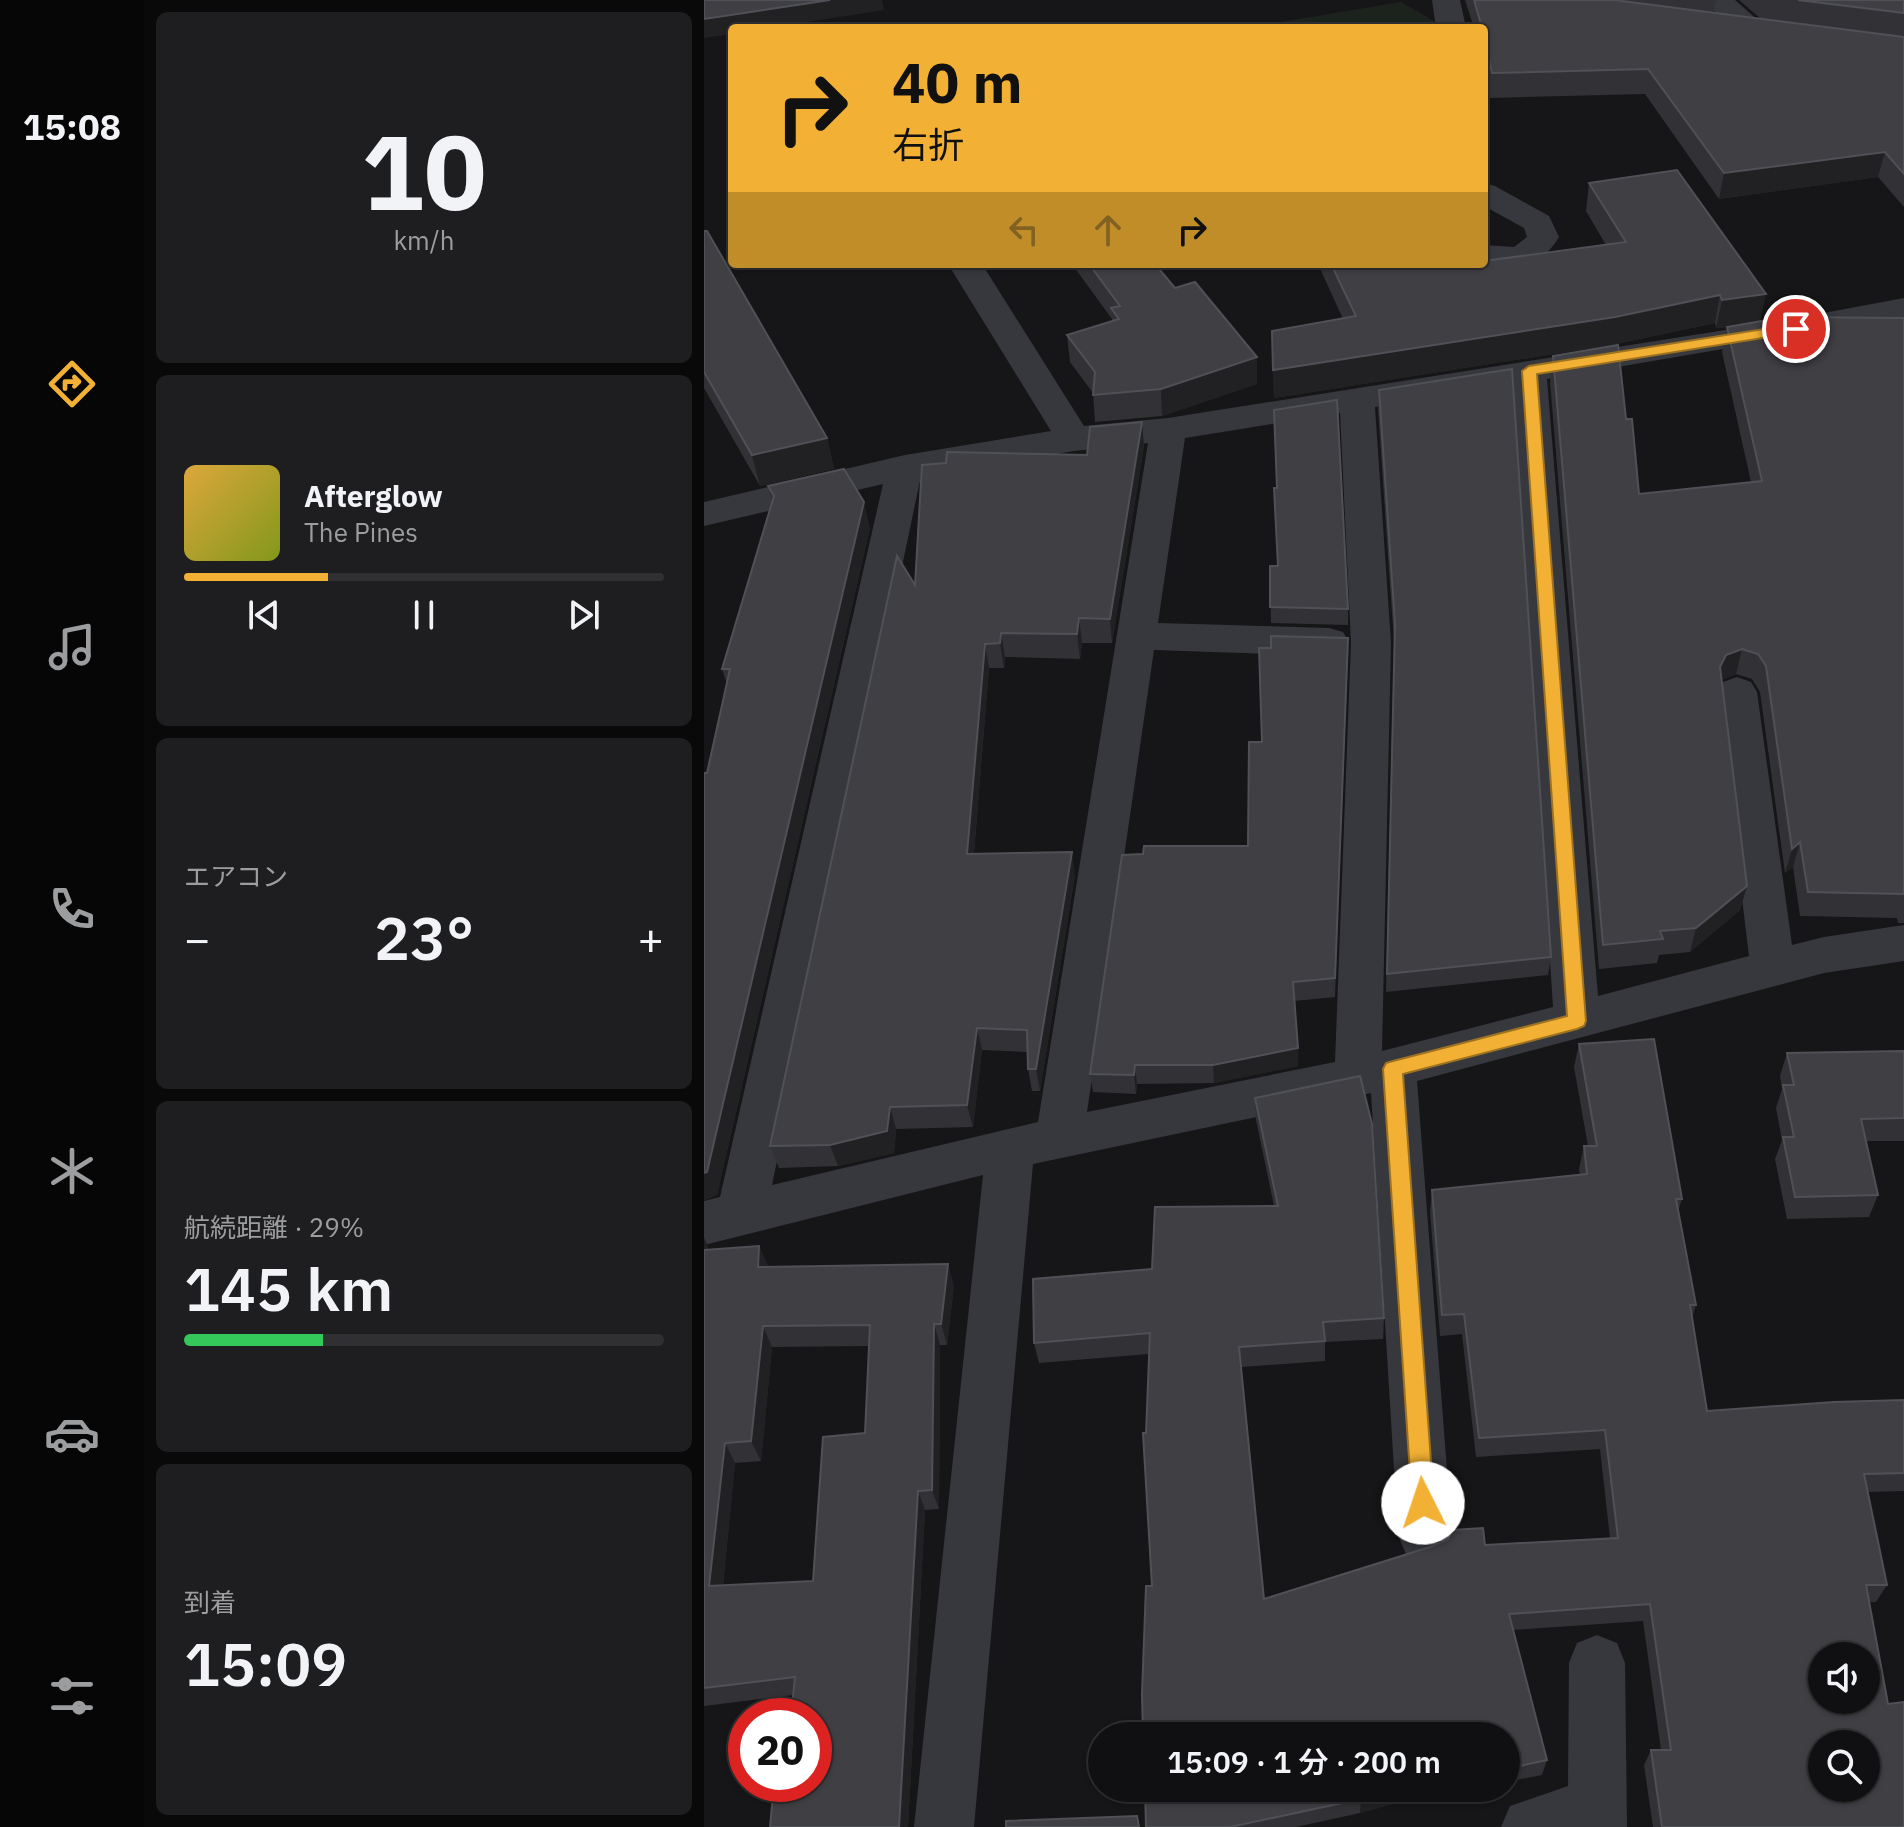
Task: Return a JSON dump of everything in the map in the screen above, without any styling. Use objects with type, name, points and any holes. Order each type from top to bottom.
[{"type":"street","points":[[1446,0],[1450,24]]},
{"type":"street","points":[[1708,0],[1724,5],[1754,30]]},
{"type":"street","points":[[1488,195],[1538,223],[1543,237],[1538,248],[1525,255],[1503,258],[1488,256]]},
{"type":"street","points":[[967,268],[1074,439]]},
{"type":"street","points":[[704,514],[905,467],[1074,439],[1168,429],[1770,333],[1902,317]]},
{"type":"street","points":[[1529,371],[1577,1021]]},
{"type":"street","points":[[1357,399],[1371,643],[1375,1073],[1425,1535]]},
{"type":"street","points":[[944,1827],[1034,1143],[1138,636],[1168,429]]},
{"type":"street","points":[[905,467],[723,1219],[1034,1143],[1375,1073],[1824,955],[1904,943]]},
{"type":"street","points":[[1138,636],[1371,643]]},
{"type":"street","points":[[1737,692],[1773,969]]},
{"type":"street","points":[[1531,1827],[1597,1817],[1597,1663]]},
{"type":"shaded area","points":[[1401,2],[1434,21],[1434,24],[1269,24]]},
{"type":"building","points":[[704,0],[830,0],[704,19]]},
{"type":"building","points":[[1474,0],[1614,0],[1904,37],[1904,174],[1885,152],[1724,173],[1648,69],[1492,73],[1488,54],[1488,24],[1481,24]]},
{"type":"building","points":[[1798,0],[1904,0],[1904,13]]},
{"type":"building","points":[[1677,170],[1766,294],[1722,300],[1720,295],[1615,317],[1273,370],[1272,331],[1356,316],[1333,268],[1488,268],[1488,260],[1626,242],[1589,183]]},
{"type":"building","points":[[704,231],[707,231],[827,438],[752,455],[704,372]]},
{"type":"building","points":[[1092,268],[1158,268],[1175,288],[1195,282],[1257,357],[1161,389],[1093,395],[1095,372],[1067,335],[1119,319],[1111,308],[1120,306]]},
{"type":"building","points":[[1784,317],[1904,318],[1904,894],[1808,892],[1800,842],[1792,849],[1766,666],[1758,654],[1742,649],[1726,655],[1720,667],[1747,886],[1696,928],[1660,931],[1663,939],[1603,945],[1553,356],[1618,345],[1626,419],[1632,419],[1639,494],[1762,481],[1727,327]]},
{"type":"building","points":[[1512,369],[1551,957],[1387,974],[1395,624],[1379,390]]},
{"type":"building","points":[[1337,400],[1348,609],[1270,607],[1270,566],[1278,566],[1274,410]]},
{"type":"building","points":[[1142,422],[1110,619],[1079,618],[1077,634],[1001,633],[1000,643],[985,644],[967,854],[1072,852],[1036,1069],[1028,1069],[1027,1030],[977,1028],[967,1105],[890,1107],[887,1131],[830,1145],[770,1146],[897,556],[915,585],[922,465],[946,463],[947,452],[1087,455],[1090,427]]},
{"type":"building","points":[[844,469],[864,502],[707,1172],[704,1173],[704,773],[707,773],[730,669],[722,669],[774,496],[768,486]]},
{"type":"building","points":[[1271,636],[1348,638],[1335,978],[1293,982],[1298,1048],[1213,1065],[1135,1065],[1134,1075],[1090,1074],[1122,855],[1143,854],[1144,846],[1248,846],[1249,742],[1262,742],[1259,648],[1271,648]]},
{"type":"building","points":[[1654,1039],[1682,1199],[1676,1199],[1696,1305],[1690,1305],[1707,1411],[1904,1400],[1904,1473],[1864,1474],[1887,1585],[1866,1585],[1877,1642],[1808,1642],[1808,1714],[1880,1714],[1880,1661],[1888,1704],[1904,1702],[1904,1827],[1662,1827],[1651,1750],[1671,1750],[1650,1604],[1509,1614],[1547,1760],[1520,1766],[1520,1722],[1143,1722],[1146,1586],[1152,1586],[1143,1433],[1146,1433],[1150,1333],[1034,1343],[1033,1279],[1152,1269],[1155,1207],[1278,1206],[1255,1098],[1360,1076],[1372,1124],[1384,1318],[1323,1322],[1325,1341],[1239,1347],[1264,1599],[1430,1547],[1448,1539],[1452,1530],[1483,1528],[1485,1545],[1618,1538],[1605,1430],[1479,1438],[1464,1314],[1442,1315],[1432,1190],[1587,1174],[1584,1146],[1597,1146],[1579,1044]]},
{"type":"building","points":[[1904,1051],[1904,1118],[1861,1119],[1878,1195],[1795,1197],[1783,1137],[1794,1137],[1783,1085],[1794,1085],[1787,1053]]},
{"type":"building","points":[[759,1246],[758,1267],[948,1264],[941,1324],[934,1324],[932,1490],[918,1491],[899,1827],[770,1827],[772,1802],[832,1802],[832,1698],[793,1698],[795,1677],[704,1688],[704,1250]],"holes":[[[870,1325],[865,1433],[823,1437],[813,1581],[709,1586],[725,1443],[751,1441],[763,1326]]]},
{"type":"building","points":[[1145,1802],[1347,1802],[1230,1827],[1146,1827]]},
{"type":"building","points":[[1137,1816],[1139,1827],[1006,1827],[1006,1821]]},
{"type":"route","points":[[1423,1503],[1393,1069],[1577,1021],[1529,371],[1796,329]]}]
